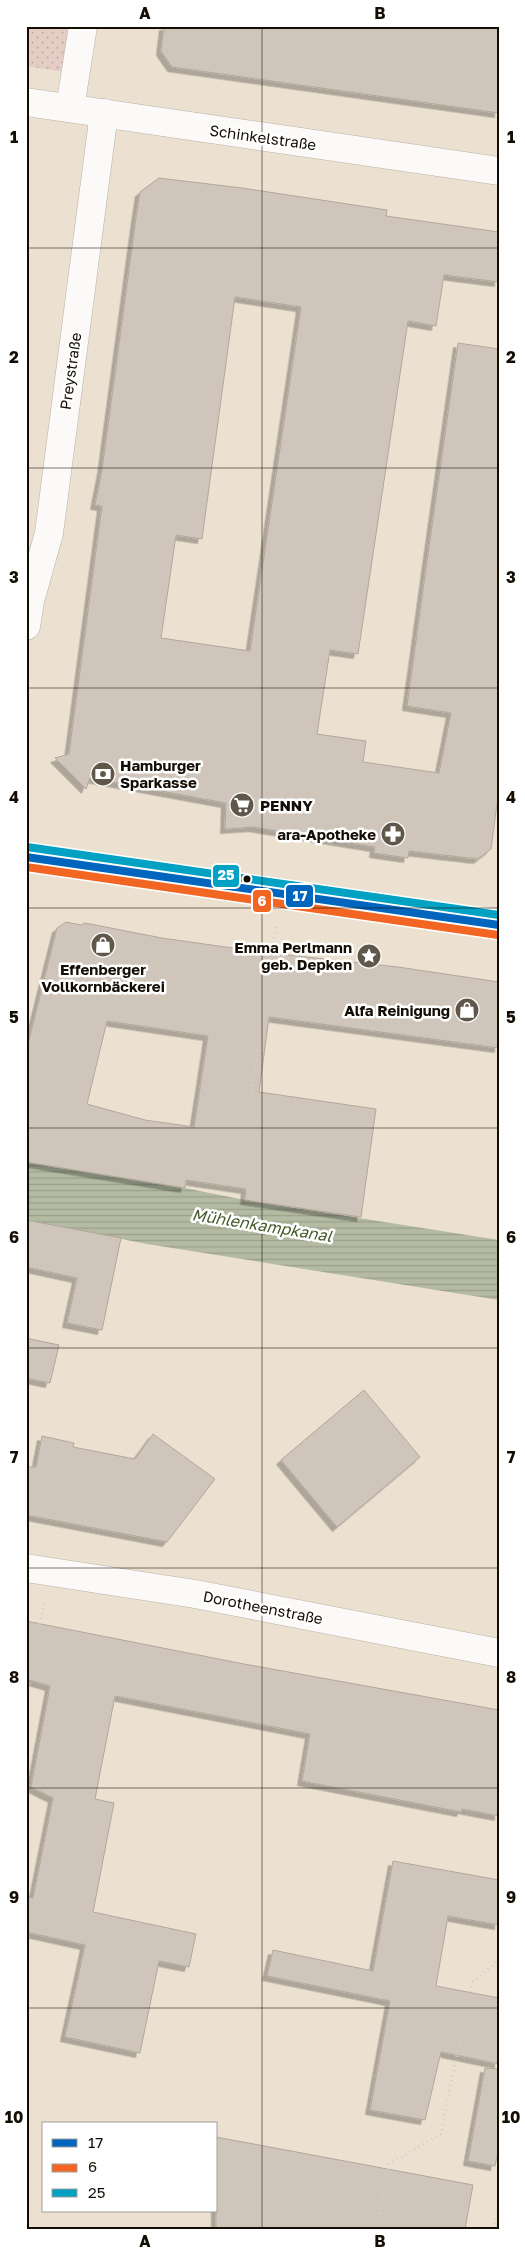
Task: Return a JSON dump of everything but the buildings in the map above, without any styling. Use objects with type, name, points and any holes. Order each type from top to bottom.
[{"type":"street","points":[[70,108],[83,26]]},
{"type":"street","name":"Schinkelstraße","points":[[26,102],[499,171]]},
{"type":"street","name":"Preystraße","points":[[26,626],[30,601],[48,533],[104,113]]},
{"type":"street","points":[[26,858],[499,925]]},
{"type":"street","name":"Dorotheenstraße","points":[[26,1568],[195,1594],[499,1654]]},
{"type":"path","points":[[252,1091],[259,1042]]},
{"type":"path","points":[[26,1709],[30,1680]]},
{"type":"path","points":[[470,1992],[473,1982],[499,1960]]},
{"type":"path","points":[[379,2214],[389,2164],[441,2134],[461,2035]]},
{"type":"path","points":[[494,2229],[499,2205]]},
{"type":"shaded area","points":[[26,26],[71,26],[64,72],[26,66]]},
{"type":"water","name":"Mühlenkampkanal","points":[[26,1162],[185,1188],[245,1200],[499,1240],[499,1300],[147,1244],[26,1220]]},
{"type":"transit line","name":"25","points":[[27,847],[499,915]]},
{"type":"transit line","name":"17","points":[[26,857],[499,925]]},
{"type":"transit line","name":"6","points":[[26,867],[498,935]]},
{"type":"place","name":"Hamburger Sparkasse","points":[[103,774]]},
{"type":"place","name":"PENNY","points":[[242,805]]},
{"type":"place","name":"ara-Apotheke","points":[[393,834]]},
{"type":"place","name":"Effenberger Vollkornbäckerei","points":[[103,945]]},
{"type":"place","name":"Emma Perlmann geb. Depken","points":[[369,956]]},
{"type":"place","name":"Alfa Reinigung","points":[[467,1010]]}]
